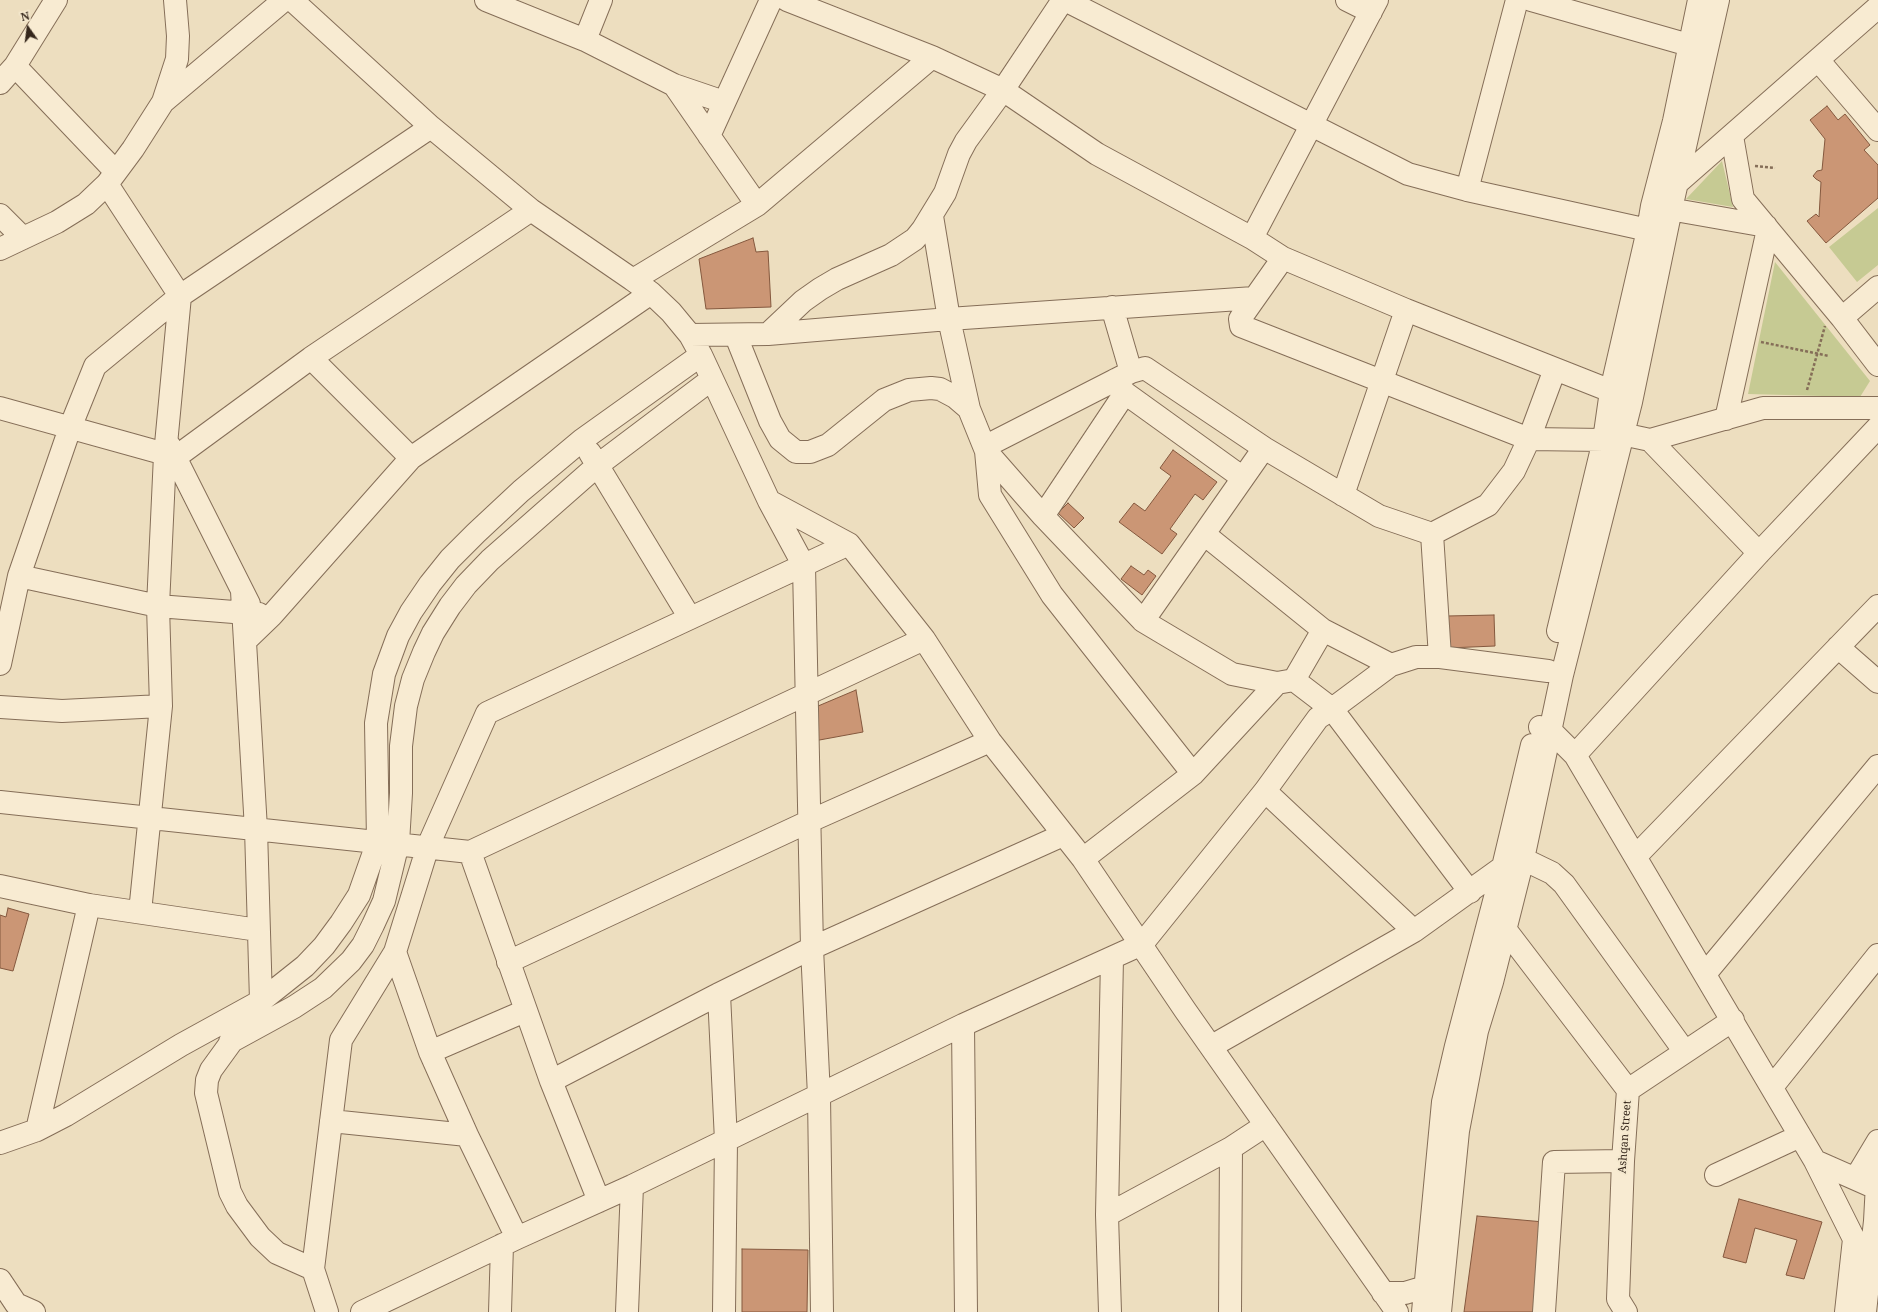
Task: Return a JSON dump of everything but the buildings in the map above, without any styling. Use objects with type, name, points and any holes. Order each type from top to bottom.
[{"type":"street","points":[[0,83],[15,66],[56,0]]},
{"type":"street","points":[[0,249],[73,212],[112,178],[133,149],[163,102],[176,59],[178,28],[175,0]]},
{"type":"street","points":[[163,102],[284,0]]},
{"type":"street","points":[[292,0],[431,127],[531,210],[633,280],[671,312],[690,335],[701,355],[769,501],[804,566],[812,948],[819,1096],[822,1312]]},
{"type":"street","points":[[486,0],[585,40],[674,85],[724,102]]},
{"type":"street","points":[[585,40],[601,0]]},
{"type":"street","points":[[709,136],[771,0]]},
{"type":"street","points":[[787,0],[932,57],[1003,90],[1098,154],[1252,238],[1282,258],[1406,310],[1611,391]]},
{"type":"street","points":[[768,334],[804,301],[820,289],[904,246],[924,229],[945,193],[959,154],[966,141],[1003,90],[1064,0],[1408,174],[1467,190],[1648,230]]},
{"type":"street","points":[[1252,238],[1374,6],[1347,0]]},
{"type":"street","points":[[1467,190],[1517,0]]},
{"type":"street","points":[[1531,0],[1690,45]]},
{"type":"street","points":[[1543,728],[1548,671],[1613,437],[1631,402],[1674,121],[1699,0]]},
{"type":"street","points":[[1678,182],[1718,0]]},
{"type":"street","points":[[1861,22],[1866,0]]},
{"type":"street","points":[[1423,1312],[1443,1102],[1456,1046],[1513,863],[1543,728],[1562,675],[1613,437],[1611,391],[1648,230],[1678,182],[1878,7]]},
{"type":"street","points":[[633,280],[757,206],[932,57]]},
{"type":"street","points":[[1818,60],[1878,130]]},
{"type":"street","points":[[15,66],[112,178],[180,296],[158,606],[161,706],[140,912]]},
{"type":"street","points":[[674,85],[757,206]]},
{"type":"street","points":[[0,664],[5,615],[70,428],[94,366],[180,296],[431,127]]},
{"type":"street","points":[[1732,136],[1743,199],[1767,227],[1830,323],[1878,365]]},
{"type":"street","points":[[1662,207],[1767,227]]},
{"type":"street","points":[[168,454],[531,210]]},
{"type":"street","points":[[0,215],[23,238]]},
{"type":"street","points":[[932,216],[949,319],[969,409],[986,450],[990,495],[1052,595],[1193,774]]},
{"type":"street","points":[[1726,419],[1767,227]]},
{"type":"street","points":[[1282,258],[1240,319],[1241,326],[1529,439],[1613,437],[1650,440],[1763,408],[1878,408]]},
{"type":"street","points":[[1830,323],[1878,287]]},
{"type":"street","points":[[255,622],[411,458],[650,293]]},
{"type":"street","points":[[690,335],[736,336],[768,334],[949,319],[1254,298]]},
{"type":"street","points":[[1043,516],[1124,382],[1112,307]]},
{"type":"street","points":[[1343,495],[1406,310]]},
{"type":"street","points":[[736,336],[770,421],[783,442],[796,452],[810,452],[828,445],[884,400],[909,390],[931,388],[940,389],[951,394],[969,409]]},
{"type":"street","points":[[230,1042],[310,997],[337,976],[363,945],[384,901],[388,842],[376,723],[384,674],[398,636],[411,612],[450,559],[521,491],[582,440],[701,355]]},
{"type":"street","points":[[311,358],[411,458]]},
{"type":"street","points":[[986,450],[994,442],[1124,382],[1145,368],[1264,448],[1379,516],[1432,534],[1488,505],[1514,471],[1529,439],[1555,369]]},
{"type":"street","points":[[0,1143],[37,1130],[100,1096],[181,1045],[261,1001],[305,966],[324,946],[359,895],[388,842],[401,793],[401,746],[406,706],[413,679],[433,633],[466,585],[490,560],[598,465],[712,380]]},
{"type":"street","points":[[1124,382],[1243,478]]},
{"type":"street","points":[[0,408],[168,454],[242,591],[255,622],[256,829],[261,1001],[210,1070],[207,1080],[206,1093],[230,1192],[241,1213],[260,1237],[277,1253],[313,1269]]},
{"type":"street","points":[[1575,755],[1760,553],[1878,428]]},
{"type":"street","points":[[582,440],[690,618]]},
{"type":"street","points":[[1650,440],[1760,553]]},
{"type":"street","points":[[1143,621],[1264,448]]},
{"type":"street","points":[[986,450],[1043,516],[1143,621],[1232,674],[1285,681],[1332,709],[1470,892]]},
{"type":"street","points":[[769,501],[849,544],[924,639],[990,741],[1063,836],[1083,859],[1142,944],[1185,1010],[1212,1046],[1397,1312]]},
{"type":"street","points":[[1204,534],[1323,630],[1391,665]]},
{"type":"street","points":[[1432,534],[1440,657]]},
{"type":"street","points":[[327,1312],[313,1269],[341,1040],[395,952],[428,846],[487,713],[849,544]]},
{"type":"street","points":[[19,576],[158,606],[255,622]]},
{"type":"street","points":[[1636,856],[1878,606]]},
{"type":"street","points":[[1083,859],[1193,774],[1285,681],[1323,630]]},
{"type":"street","points":[[0,802],[428,846],[470,852],[924,639]]},
{"type":"street","points":[[1838,647],[1878,682]]},
{"type":"street","points":[[362,1312],[632,1186],[963,1025],[1142,944],[1265,791],[1318,718],[1391,665],[1416,657],[1440,657],[1548,671]]},
{"type":"street","points":[[0,707],[62,711],[161,706]]},
{"type":"street","points":[[1543,728],[1575,755],[1815,1161],[1854,1239],[1846,1312]]},
{"type":"street","points":[[508,962],[810,821],[990,741]]},
{"type":"street","points":[[1705,974],[1878,766]]},
{"type":"street","points":[[1265,791],[1414,931]]},
{"type":"street","points":[[551,1081],[719,994],[812,948],[1063,836]]},
{"type":"street","points":[[470,852],[551,1081],[599,1201]]},
{"type":"street","points":[[1440,1312],[1458,1131],[1477,1031],[1505,929],[1513,863]]},
{"type":"street","points":[[1212,1046],[1414,931],[1513,863],[1541,866],[1552,873],[1564,884],[1685,1052]]},
{"type":"street","points":[[0,886],[89,905],[258,930]]},
{"type":"street","points":[[37,1130],[89,905]]},
{"type":"street","name":"Ashqan Street","points":[[1505,929],[1628,1090],[1623,1161],[1618,1299],[1626,1312]]},
{"type":"street","points":[[395,952],[430,1052],[467,1135],[510,1242],[500,1312]]},
{"type":"street","points":[[1772,1087],[1878,955]]},
{"type":"street","points":[[1110,1312],[1108,1215],[1112,958]]},
{"type":"street","points":[[719,994],[726,1141],[724,1312]]},
{"type":"street","points":[[430,1052],[525,1010]]},
{"type":"street","points":[[1628,1090],[1733,1020]]},
{"type":"street","points":[[963,1025],[966,1312]]},
{"type":"street","points":[[331,1121],[467,1135]]},
{"type":"street","points":[[1108,1215],[1231,1148],[1266,1125]]},
{"type":"street","points":[[1716,1175],[1800,1136]]},
{"type":"street","points":[[1855,1179],[1878,1141]]},
{"type":"street","points":[[1230,1312],[1231,1148]]},
{"type":"street","points":[[1544,1312],[1554,1162],[1623,1161]]},
{"type":"street","points":[[1815,1161],[1876,1188]]},
{"type":"street","points":[[1865,1312],[1876,1221],[1878,1165]]},
{"type":"street","points":[[627,1312],[632,1186]]},
{"type":"street","points":[[0,1280],[16,1304],[34,1312]]},
{"type":"street","points":[[1384,1292],[1405,1293],[1426,1287]]},
{"type":"path","points":[[1805,396],[1817,353],[1830,323]]},
{"type":"path","points":[[1757,349],[1759,341],[1829,356]]},
{"type":"green space","points":[[1722,161],[1733,207],[1686,199]]},
{"type":"green space","points":[[1878,208],[1878,265],[1857,282],[1829,247]]},
{"type":"green space","points":[[1775,262],[1870,381],[1860,397],[1748,394]]}]
